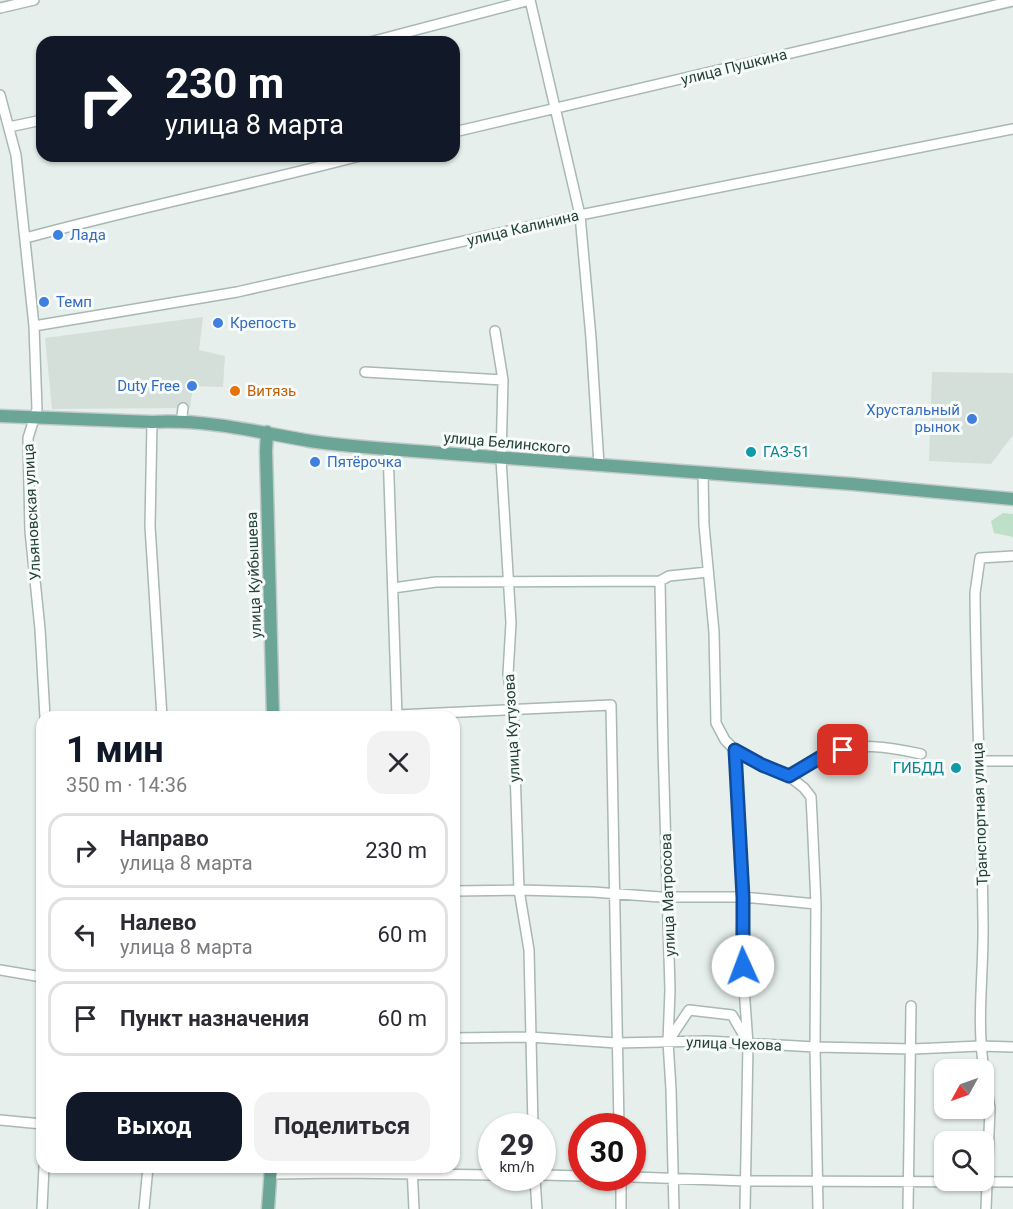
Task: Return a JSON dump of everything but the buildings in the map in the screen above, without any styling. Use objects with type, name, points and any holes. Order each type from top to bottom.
[{"type":"main road","name":"улица Белинского","points":[[0,416],[170,421],[244,427],[313,441],[388,450],[852,484],[1013,499]]},
{"type":"main road","name":"улица Куйбышева","points":[[267,432],[273,711]]},
{"type":"main road","points":[[268,1209],[271,1173]]},
{"type":"street","points":[[0,8],[34,0]]},
{"type":"street","points":[[393,36],[530,0],[580,215],[599,465]]},
{"type":"street","name":"улица Пушкина","points":[[460,131],[1013,1]]},
{"type":"street","name":"Ульяновская улица","points":[[0,95],[16,155],[34,326],[37,409],[28,438],[30,531],[40,629],[45,711]]},
{"type":"street","points":[[9,127],[36,121]]},
{"type":"street","name":"улица Калинина","points":[[34,326],[237,292],[580,215],[1013,129]]},
{"type":"street","points":[[26,238],[213,190],[271,179],[337,162]]},
{"type":"street","name":"улица Кутузова","points":[[495,330],[503,380],[501,459],[511,623],[508,674],[513,708],[519,890],[528,950],[533,1113]]},
{"type":"street","points":[[365,372],[503,380]]},
{"type":"street","points":[[181,423],[183,408]]},
{"type":"street","points":[[152,422],[150,526],[162,711]]},
{"type":"street","points":[[388,450],[397,711]]},
{"type":"street","points":[[703,474],[704,525],[714,632],[716,723],[725,740],[735,750],[762,765],[789,776],[811,797],[816,904],[815,1047],[818,1209]]},
{"type":"street","name":"Транспортная улица","points":[[982,1059],[980,1046],[983,927],[975,593],[980,558],[1013,556]]},
{"type":"street","points":[[393,588],[436,582],[660,581],[669,576],[708,572]]},
{"type":"street","name":"улица Матросова","points":[[660,581],[669,897],[668,1042],[675,1209]]},
{"type":"street","points":[[460,712],[611,705],[619,1113]]},
{"type":"street","points":[[789,776],[826,754],[860,746],[892,748],[921,754]]},
{"type":"street","points":[[735,750],[743,897],[741,946],[748,1044],[745,1209]]},
{"type":"street","points":[[979,761],[1013,761]]},
{"type":"street","points":[[460,891],[519,890],[669,897],[743,897],[816,904]]},
{"type":"street","points":[[0,970],[36,976]]},
{"type":"street","points":[[908,1209],[911,1006]]},
{"type":"street","points":[[668,1042],[689,1010],[732,1015],[748,1044]]},
{"type":"street","name":"улица Чехова","points":[[460,1038],[530,1037],[616,1042],[707,1041],[910,1049],[1013,1047]]},
{"type":"street","points":[[0,1120],[36,1123]]},
{"type":"street","points":[[42,1209],[44,1173]]},
{"type":"street","points":[[144,1209],[147,1173]]},
{"type":"street","points":[[412,1173],[414,1209]]},
{"type":"street","points":[[452,1173],[478,1174]]},
{"type":"street","points":[[646,1178],[745,1181],[934,1182]]},
{"type":"street","points":[[994,1182],[1013,1182]]},
{"type":"street","points":[[536,1191],[537,1209]]},
{"type":"street","points":[[621,1191],[621,1209]]},
{"type":"street","name":"Транспортная улица","points":[[986,1191],[986,1209]]},
{"type":"shaded area","points":[[203,317],[199,350],[225,356],[223,387],[193,386],[190,408],[52,409],[45,338]]},
{"type":"shaded area","name":"Хрустальный рынок","points":[[932,372],[1013,373],[1013,435],[991,464],[929,461]]},
{"type":"green space","points":[[1003,513],[1013,514],[1013,537],[994,533],[991,521]]},
{"type":"place","name":"Лада","points":[[58,235]]},
{"type":"place","name":"Темп","points":[[44,302]]},
{"type":"place","name":"Крепость","points":[[218,323]]},
{"type":"place","name":"Duty Free","points":[[192,386]]},
{"type":"place","name":"Витязь","points":[[235,391]]},
{"type":"place","name":"Хрустальный рынок","points":[[972,419]]},
{"type":"place","name":"ГАЗ-51","points":[[751,452]]},
{"type":"place","name":"Пятёрочка","points":[[315,462]]},
{"type":"place","name":"ГИБДД","points":[[956,768]]},
{"type":"route","points":[[743,966],[741,946],[743,897],[735,750],[762,765],[789,776],[826,754],[843,750]]}]
